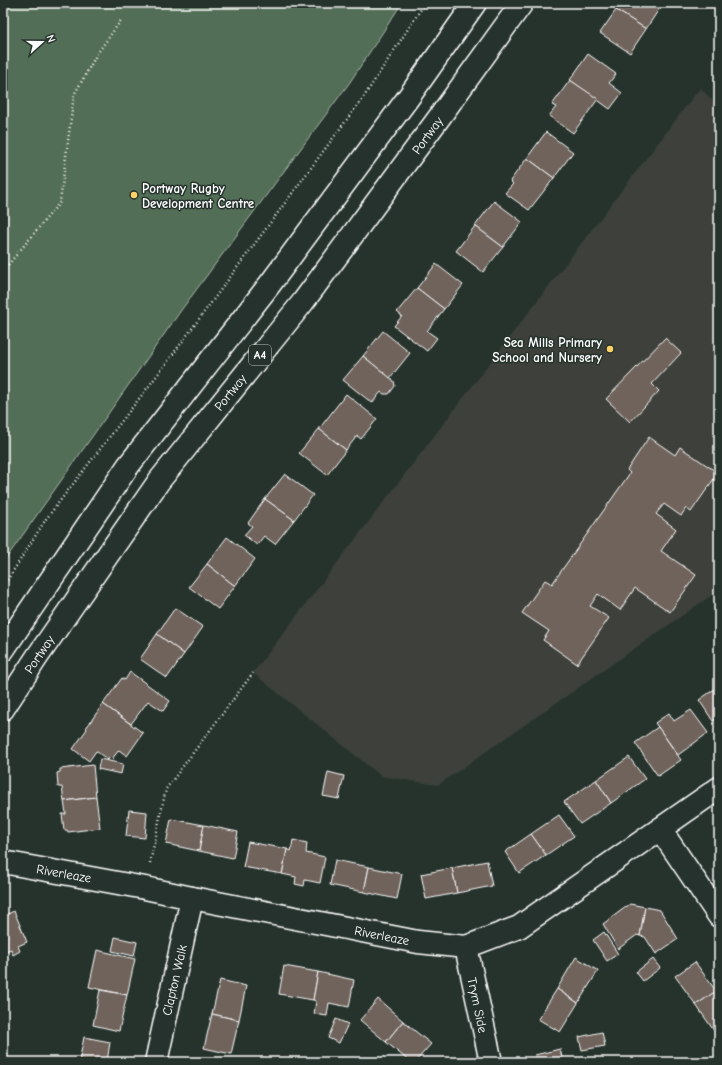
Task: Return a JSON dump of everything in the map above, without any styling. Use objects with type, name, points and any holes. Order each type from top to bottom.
[{"type":"main road","points":[[3,650],[128,466],[270,284],[408,98],[474,3]]},
{"type":"main road","name":"Portway","points":[[3,710],[37,657],[159,481],[303,302],[522,3]]},
{"type":"main road","name":"Riverleaze","points":[[3,862],[145,888],[418,942],[466,947],[519,927],[719,788]]},
{"type":"main road","points":[[660,829],[719,916]]},
{"type":"main road","name":"Clapton Walk","points":[[156,1062],[192,898]]},
{"type":"main road","name":"Trym Side","points":[[466,947],[491,1062]]},
{"type":"path","points":[[3,587],[46,519],[162,369],[365,95],[425,3]]},
{"type":"path","points":[[3,271],[60,202],[74,95],[97,54],[122,19]]},
{"type":"path","points":[[145,888],[166,789],[253,673]]},
{"type":"shaded area","name":"Sea Mills Primary School and Nursery","points":[[700,88],[719,107],[719,590],[438,785],[381,776],[253,673]]},
{"type":"green space","name":"Portway Rugby Development Centre","points":[[3,3],[402,3],[350,82],[182,309],[3,563]]},
{"type":"building","points":[[621,3],[663,3],[646,29],[616,10]]},
{"type":"building","points":[[616,10],[646,29],[630,53],[600,33]]},
{"type":"building","points":[[588,54],[616,74],[609,83],[622,93],[610,109],[570,80]]},
{"type":"building","points":[[570,80],[598,99],[573,133],[549,116],[556,107],[552,105]]},
{"type":"building","points":[[546,132],[573,152],[554,178],[527,158]]},
{"type":"building","points":[[527,158],[554,178],[529,210],[505,193],[513,184],[510,181]]},
{"type":"building","points":[[494,201],[522,222],[503,247],[475,226]]},
{"type":"building","points":[[475,226],[503,247],[483,272],[456,251]]},
{"type":"building","points":[[436,264],[463,285],[444,309],[417,288]]},
{"type":"building","points":[[417,288],[444,309],[427,331],[437,338],[427,351],[394,326],[402,316],[397,312]]},
{"type":"building","points":[[383,331],[410,353],[390,378],[363,356]]},
{"type":"building","points":[[665,338],[681,353],[652,384],[659,391],[630,422],[606,399]]},
{"type":"building","points":[[363,356],[394,381],[395,386],[389,394],[384,394],[381,392],[372,403],[343,380]]},
{"type":"building","points":[[346,394],[377,419],[361,439],[357,436],[346,450],[319,429]]},
{"type":"building","points":[[319,429],[346,450],[327,475],[299,453]]},
{"type":"building","points":[[649,437],[675,455],[680,447],[718,473],[691,512],[686,508],[681,516],[664,504],[656,514],[676,529],[661,551],[696,575],[670,612],[635,588],[620,610],[598,594],[590,606],[609,618],[577,664],[543,640],[549,631],[522,613],[545,580],[552,584],[630,473],[627,470]]},
{"type":"building","points":[[285,474],[313,495],[294,520],[265,499]]},
{"type":"building","points":[[265,499],[294,520],[275,544],[264,536],[257,545],[244,535],[252,526],[248,523]]},
{"type":"building","points":[[227,537],[255,559],[235,586],[207,564]]},
{"type":"building","points":[[207,564],[235,586],[218,609],[189,587]]},
{"type":"building","points":[[175,608],[203,627],[184,654],[157,634]]},
{"type":"building","points":[[157,634],[184,654],[167,678],[140,659]]},
{"type":"building","points":[[130,672],[170,701],[163,711],[148,701],[131,724],[103,704],[122,678],[125,680]]},
{"type":"building","points":[[719,686],[719,717],[713,721],[699,700]]},
{"type":"building","points":[[103,704],[143,733],[127,756],[119,750],[112,759],[110,757],[108,760],[96,751],[89,761],[73,749]]},
{"type":"building","points":[[691,710],[708,733],[678,755],[655,723],[669,713],[674,721]]},
{"type":"building","points":[[658,727],[681,760],[658,776],[635,743]]},
{"type":"building","points":[[629,757],[645,779],[611,803],[596,780]]},
{"type":"building","points":[[100,759],[123,764],[121,774],[98,769]]},
{"type":"building","points":[[93,765],[96,797],[64,801],[62,787],[58,787],[57,773],[60,772],[60,769]]},
{"type":"building","points":[[328,772],[344,776],[339,799],[323,796]]},
{"type":"building","points":[[596,780],[611,803],[580,824],[564,802]]},
{"type":"building","points":[[96,797],[100,828],[68,832],[67,830],[64,830],[62,814],[66,814],[64,801]]},
{"type":"building","points":[[129,810],[147,812],[145,838],[126,836]]},
{"type":"building","points":[[559,815],[574,836],[546,855],[531,834]]},
{"type":"building","points":[[171,819],[204,825],[199,851],[166,844]]},
{"type":"building","points":[[204,825],[238,832],[233,858],[199,851]]},
{"type":"building","points":[[531,834],[546,855],[519,873],[505,852]]},
{"type":"building","points":[[293,840],[307,843],[306,853],[325,857],[320,883],[305,880],[304,886],[295,884],[296,877],[282,874],[287,849],[291,851]]},
{"type":"building","points":[[248,842],[287,849],[282,874],[243,867]]},
{"type":"building","points":[[335,860],[369,867],[364,892],[330,885]]},
{"type":"building","points":[[487,861],[492,886],[457,893],[452,868]]},
{"type":"building","points":[[369,867],[402,874],[397,899],[364,892]]},
{"type":"building","points":[[452,868],[457,893],[426,899],[421,874]]},
{"type":"building","points":[[630,904],[645,907],[640,936],[637,935],[618,949],[603,924]]},
{"type":"building","points":[[645,907],[660,910],[678,939],[656,954],[645,937],[640,936]]},
{"type":"building","points":[[14,911],[27,942],[18,946],[20,951],[13,955],[11,949],[3,952],[3,916]]},
{"type":"building","points":[[604,932],[618,954],[607,961],[593,940]]},
{"type":"building","points":[[115,937],[137,942],[134,956],[112,951]]},
{"type":"building","points":[[97,950],[135,959],[127,995],[89,987]]},
{"type":"building","points":[[576,957],[598,971],[578,1003],[557,989]]},
{"type":"building","points":[[653,959],[660,968],[643,981],[636,972]]},
{"type":"building","points":[[695,962],[716,991],[696,1005],[675,976]]},
{"type":"building","points":[[284,966],[318,972],[313,1000],[279,994]]},
{"type":"building","points":[[318,972],[354,980],[349,1007],[329,1003],[327,1016],[314,1014],[316,1001],[313,1000]]},
{"type":"building","points":[[220,980],[246,986],[239,1020],[212,1014]]},
{"type":"building","points":[[557,989],[578,1003],[560,1032],[538,1019]]},
{"type":"building","points":[[100,990],[127,995],[119,1031],[93,1025]]},
{"type":"building","points":[[716,991],[719,995],[719,1034],[717,1035],[696,1005]]},
{"type":"building","points":[[378,999],[403,1021],[386,1042],[360,1020]]},
{"type":"building","points":[[212,1014],[239,1020],[231,1054],[204,1048]]},
{"type":"building","points":[[336,1019],[348,1024],[339,1043],[328,1038]]},
{"type":"building","points":[[403,1021],[431,1044],[415,1062],[410,1062],[386,1042]]},
{"type":"building","points":[[602,1032],[605,1046],[582,1050],[579,1037]]},
{"type":"building","points":[[84,1037],[110,1042],[107,1062],[79,1062]]},
{"type":"building","points":[[560,1049],[563,1062],[536,1062],[535,1055]]},
{"type":"place","name":"Portway Rugby Development Centre","points":[[134,195]]},
{"type":"place","name":"Sea Mills Primary School and Nursery","points":[[610,349]]}]
